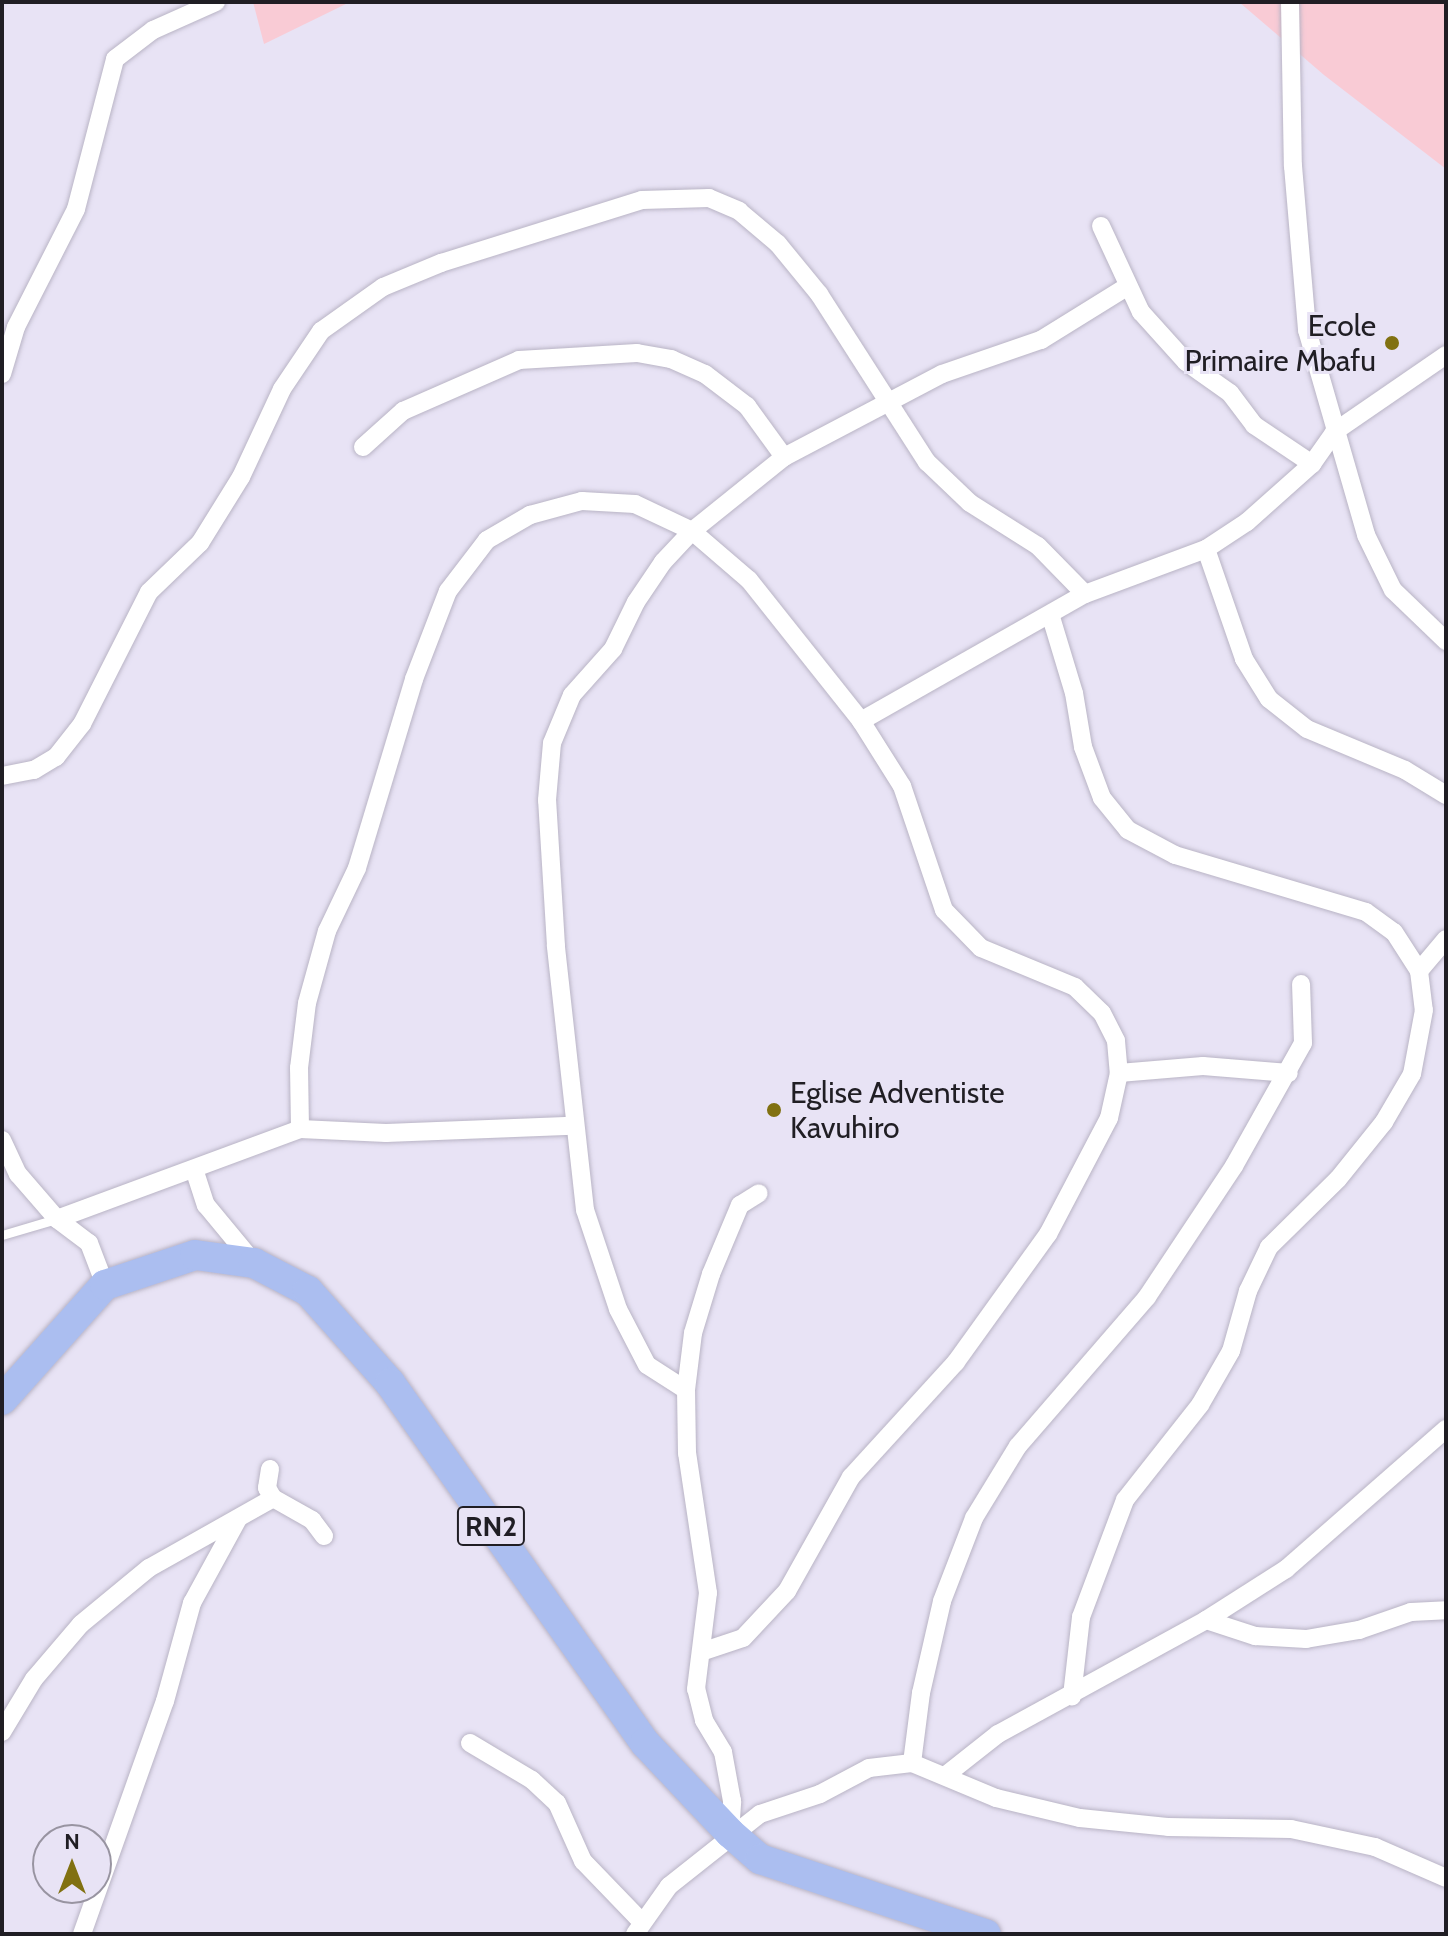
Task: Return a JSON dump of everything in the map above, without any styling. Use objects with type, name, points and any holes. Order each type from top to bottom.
[{"type":"highway","name":"RN2","points":[[2,1400],[105,1285],[195,1255],[254,1263],[308,1291],[390,1383],[645,1743],[730,1833],[760,1859],[986,1934]]},
{"type":"street","points":[[2,374],[16,327],[76,209],[115,59],[153,30],[216,2]]},
{"type":"street","points":[[1290,2],[1293,166],[1307,330],[1366,535],[1393,590],[1446,641]]},
{"type":"street","points":[[2,776],[34,770],[56,757],[82,724],[149,592],[200,543],[233,490],[282,389],[321,331],[383,287],[519,237],[642,200],[709,198],[739,211],[778,244],[819,294],[927,462],[970,503],[1038,546],[1085,594]]},
{"type":"street","points":[[1101,226],[1141,312],[1186,362],[1230,393],[1254,425],[1312,464]]},
{"type":"street","points":[[686,1390],[647,1365],[618,1309],[585,1210],[572,1126],[547,800],[552,743],[572,695],[613,649],[636,602],[692,531],[784,457],[942,374],[1041,340],[1128,286]]},
{"type":"street","points":[[363,447],[403,411],[519,360],[637,353],[671,359],[705,374],[747,406],[784,457]]},
{"type":"street","points":[[861,721],[1051,617],[1085,594],[1206,549],[1247,522],[1312,464],[1334,432],[1443,364]]},
{"type":"street","points":[[300,1129],[299,1068],[307,1003],[327,931],[357,868],[414,679],[448,591],[487,540],[530,515],[582,501],[635,504],[692,531],[749,580],[861,721],[902,786],[944,910],[981,948],[1075,987],[1102,1013],[1116,1041],[1119,1073],[1109,1118],[1048,1234],[966,1349],[851,1477],[787,1591],[743,1638],[704,1651]]},
{"type":"street","points":[[1206,549],[1244,659],[1269,699],[1307,729],[1405,770],[1446,795]]},
{"type":"street","points":[[1051,617],[1074,693],[1083,747],[1102,798],[1128,830],[1175,855],[1366,912],[1394,932],[1419,971],[1424,1010],[1412,1074],[1384,1122],[1338,1179],[1269,1247],[1215,1378],[1125,1500],[1081,1617],[1072,1696]]},
{"type":"street","points":[[1419,971],[1446,939]]},
{"type":"street","points":[[912,1763],[921,1693],[942,1601],[974,1518],[1018,1446],[1147,1297],[1289,1073],[1303,1043],[1301,984]]},
{"type":"street","points":[[1119,1073],[1203,1066],[1289,1073]]},
{"type":"street","points":[[57,1219],[195,1172],[214,1159],[300,1129],[386,1133],[572,1126]]},
{"type":"street","points":[[2,1140],[18,1174],[57,1219],[89,1243],[105,1285]]},
{"type":"street","points":[[195,1172],[206,1205],[254,1263]]},
{"type":"street","points":[[730,1833],[732,1801],[723,1752],[704,1720],[696,1689],[704,1651],[708,1593],[687,1453],[686,1390],[693,1333],[711,1274],[740,1205],[759,1193]]},
{"type":"street","points":[[946,1775],[998,1734],[1206,1620],[1286,1569],[1446,1429]]},
{"type":"street","points":[[270,1469],[267,1488],[273,1498],[312,1520],[324,1536]]},
{"type":"street","points":[[2,1732],[34,1679],[81,1624],[149,1568],[273,1498]]},
{"type":"street","points":[[82,1934],[165,1701],[192,1603],[238,1519]]},
{"type":"street","points":[[1206,1620],[1255,1636],[1306,1639],[1359,1630],[1411,1612],[1446,1610]]},
{"type":"street","points":[[470,1743],[521,1773],[557,1803],[583,1861],[638,1928],[669,1886],[730,1833],[760,1814],[820,1794],[869,1768],[912,1763],[996,1798],[1080,1818],[1168,1827],[1291,1829],[1361,1844],[1446,1878]]},
{"type":"lane","points":[[2,1235],[57,1219]]},
{"type":"shaded area","points":[[253,2],[350,2],[264,44]]},
{"type":"shaded area","points":[[1239,2],[1446,2],[1446,169],[1324,75]]},
{"type":"place","name":"Ecole Primaire Mbafu","points":[[1392,343]]},
{"type":"place","name":"Eglise Adventiste Kavuhiro","points":[[774,1110]]}]
